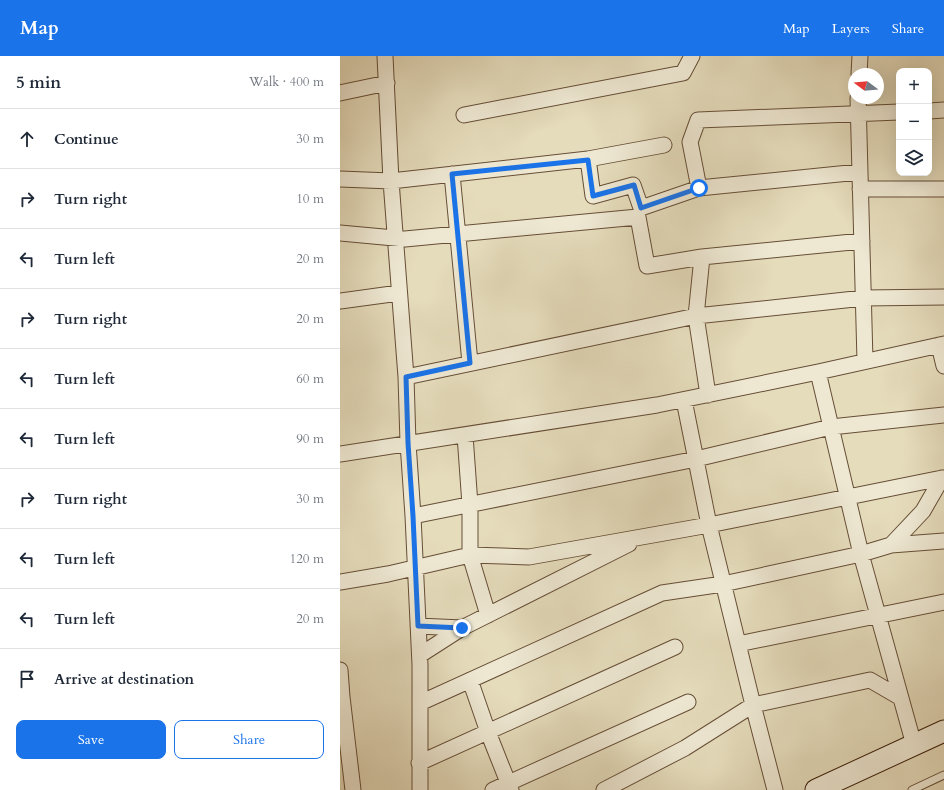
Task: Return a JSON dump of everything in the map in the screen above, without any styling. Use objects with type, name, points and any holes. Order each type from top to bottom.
[{"type":"main road","points":[[816,790],[944,731]]},
{"type":"street","points":[[385,56],[391,180],[406,377],[408,443],[420,655],[420,790]]},
{"type":"street","points":[[683,56],[683,73]]},
{"type":"street","points":[[683,73],[692,56]]},
{"type":"street","points":[[859,68],[860,56]]},
{"type":"street","points":[[464,115],[683,73]]},
{"type":"street","points":[[340,92],[387,83]]},
{"type":"street","points":[[699,188],[690,142],[698,120],[858,105],[896,111]]},
{"type":"street","points":[[858,105],[866,361]]},
{"type":"street","points":[[932,111],[944,110]]},
{"type":"street","points":[[340,179],[391,180],[588,160],[664,145]]},
{"type":"street","points":[[588,160],[593,196],[634,185],[641,208],[699,188],[859,172]]},
{"type":"street","points":[[452,174],[470,363]]},
{"type":"street","points":[[860,189],[944,189]]},
{"type":"street","points":[[340,232],[404,238],[638,217],[647,266],[702,257],[862,241]]},
{"type":"street","points":[[702,257],[696,316],[708,395]]},
{"type":"street","points":[[340,301],[399,293]]},
{"type":"street","points":[[406,377],[696,316],[864,298],[944,297]]},
{"type":"street","points":[[340,454],[684,400],[942,344],[944,366]]},
{"type":"street","points":[[818,372],[861,554],[914,745]]},
{"type":"street","points":[[684,400],[709,525],[775,790]]},
{"type":"street","points":[[413,516],[696,459],[831,427],[944,415]]},
{"type":"street","points":[[465,435],[470,505],[470,554],[488,615]]},
{"type":"street","points":[[340,582],[388,574],[470,554],[529,557],[709,525],[943,478]]},
{"type":"street","points":[[891,545],[923,511],[943,478]]},
{"type":"street","points":[[420,655],[462,628],[644,536]]},
{"type":"street","points":[[420,703],[662,593],[723,584],[861,554],[891,545],[944,541]]},
{"type":"street","points":[[738,644],[944,602]]},
{"type":"street","points":[[418,626],[462,628]]},
{"type":"street","points":[[419,763],[675,647]]},
{"type":"street","points":[[340,670],[341,697],[353,790]]},
{"type":"street","points":[[470,680],[509,787]]},
{"type":"street","points":[[604,790],[685,748],[753,705],[870,680],[901,698]]},
{"type":"street","points":[[493,790],[509,787],[688,702]]},
{"type":"lane","points":[[912,790],[944,775]]},
{"type":"route","points":[[462,628],[418,626],[406,377],[470,363],[452,174],[588,160],[593,196],[634,185],[641,208],[699,188]]}]
